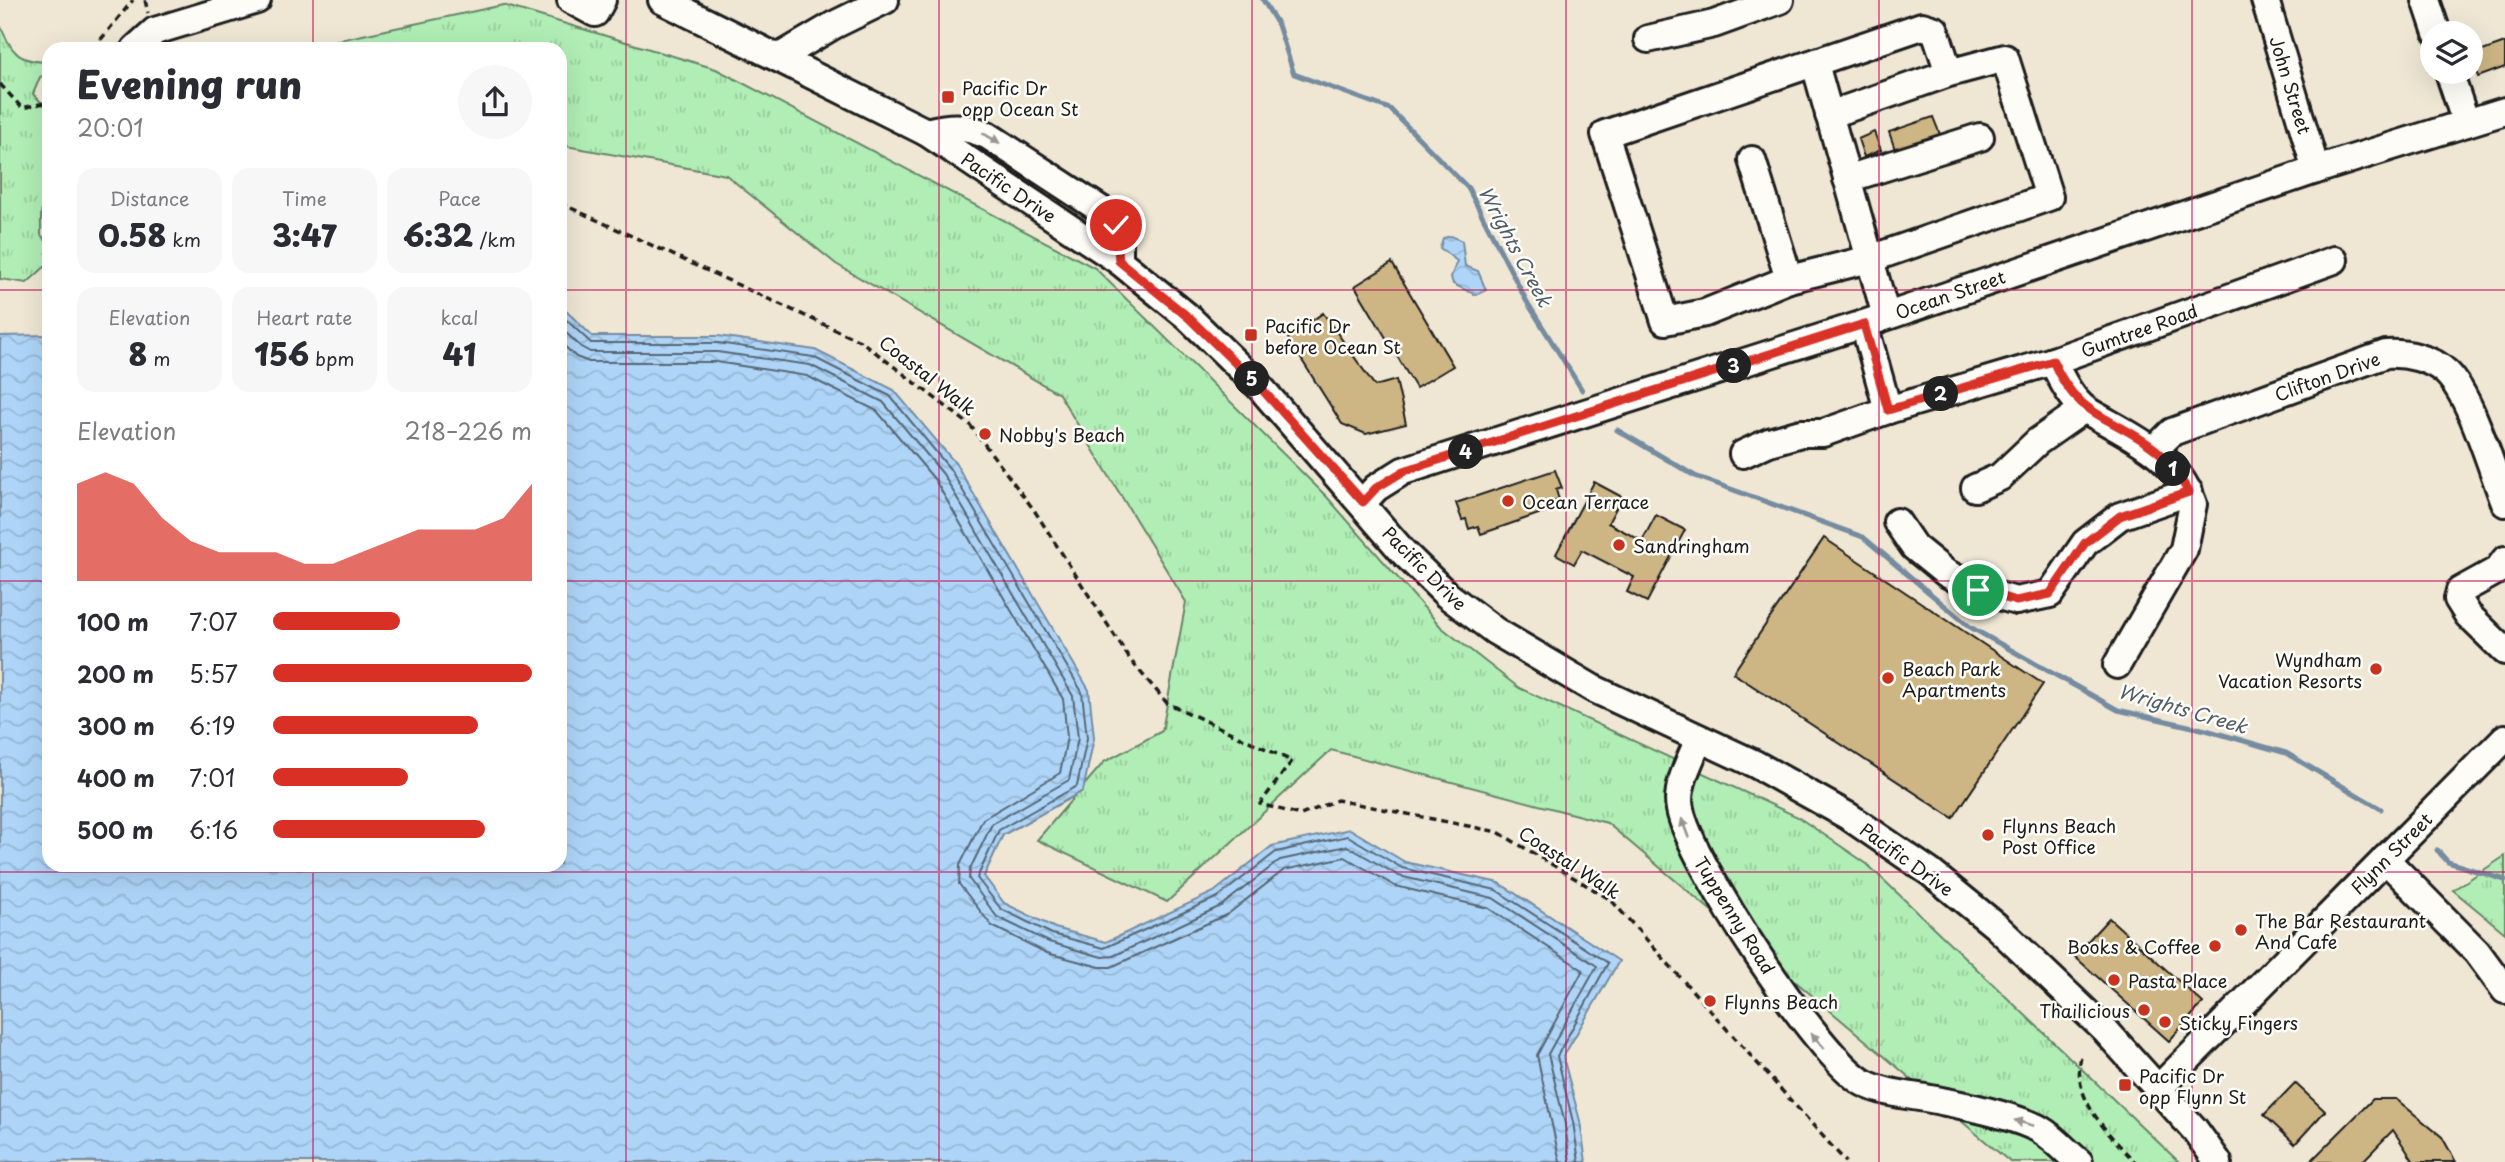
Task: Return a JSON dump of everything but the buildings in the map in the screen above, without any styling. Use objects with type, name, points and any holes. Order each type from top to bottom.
[{"type":"street","points":[[143,42],[155,31],[257,0]]},
{"type":"street","points":[[575,1],[594,13],[602,0]]},
{"type":"street","points":[[662,0],[778,58],[834,25],[885,0]]},
{"type":"street","points":[[1648,39],[1714,24],[1780,0]]},
{"type":"street","name":"John Street","points":[[2265,0],[2316,170]]},
{"type":"street","points":[[2426,0],[2433,21]]},
{"type":"street","points":[[1829,115],[1949,73],[2005,58],[2049,197],[1870,259],[1789,279],[1705,313],[1665,321],[1605,134],[1922,26],[1935,30],[1949,73]]},
{"type":"street","name":"Pacific Drive","points":[[778,58],[926,132],[951,126],[967,127],[986,135],[1106,213],[1119,235],[1119,261],[1188,317],[1259,386],[1363,502],[1403,552],[1472,615],[1592,688],[1755,764],[1848,816],[1931,873],[1996,926],[2058,984],[2195,1130],[2218,1162]]},
{"type":"street","points":[[1815,64],[1870,259],[1875,320],[1888,410]]},
{"type":"street","points":[[2453,84],[2466,123]]},
{"type":"street","name":"Ocean Street","points":[[1363,502],[1376,488],[1404,471],[1875,320],[2316,170],[2505,111]]},
{"type":"street","points":[[1847,179],[1980,136]]},
{"type":"street","points":[[1752,160],[1789,279]]},
{"type":"street","name":"Gumtree Road","points":[[1742,454],[1769,442],[1801,433],[1823,433],[1888,410],[2053,361],[2333,260]]},
{"type":"street","name":"Clifton Drive","points":[[2155,449],[2172,432],[2386,354],[2397,353],[2430,362],[2446,371],[2460,389],[2505,503]]},
{"type":"street","points":[[2053,361],[2060,378],[2084,409],[2155,449],[2169,462],[2189,492],[2193,504],[2184,549],[2117,664]]},
{"type":"street","points":[[1975,488],[2000,477],[2036,442],[2084,409]]},
{"type":"street","points":[[1897,522],[1913,547],[1946,573],[1978,590],[2016,601],[2050,594],[2085,543],[2120,516],[2189,492]]},
{"type":"street","points":[[2505,560],[2498,570],[2460,591],[2458,599],[2461,607],[2505,651]]},
{"type":"street","name":"Tuppenny Road","points":[[1699,738],[1681,790],[1679,802],[1684,825],[1698,856],[1784,995],[1828,1052],[1845,1069],[1872,1087],[1942,1101],[2035,1126],[2079,1162]]},
{"type":"street","name":"Flynn Street","points":[[2158,1089],[2505,738]]},
{"type":"street","points":[[2385,859],[2502,980]]},
{"type":"path","points":[[99,42],[133,0]]},
{"type":"path","points":[[0,84],[22,108],[42,104]]},
{"type":"path","name":"Coastal Walk","points":[[567,206],[863,342],[970,425],[1034,510],[1131,661],[1167,703],[1292,761],[1260,804],[1301,815],[1337,800],[1498,832],[1611,900],[1846,1162]]},
{"type":"path","points":[[2081,1057],[2078,1070],[2096,1120],[2135,1162]]},
{"type":"green space","points":[[503,5],[716,69],[1095,268],[1326,496],[1441,627],[1519,688],[1798,817],[1867,864],[2179,1162],[2010,1162],[1607,823],[1331,750],[1167,902],[1037,840],[1104,762],[1162,731],[1186,602],[1059,394],[836,264],[726,175],[567,146],[567,42],[330,42]]},
{"type":"green space","points":[[0,25],[17,54],[42,62],[42,76],[33,94],[42,103],[42,269],[27,283],[0,279]]},
{"type":"green space","points":[[2505,856],[2505,933],[2453,890]]},
{"type":"water","points":[[1451,236],[1462,241],[1465,266],[1478,271],[1486,290],[1476,295],[1453,284],[1451,277],[1457,261],[1440,248],[1443,238]]},
{"type":"water","points":[[567,312],[592,336],[718,336],[815,350],[894,390],[956,464],[1089,690],[1094,738],[1083,791],[1003,835],[984,876],[1004,903],[1055,928],[1106,942],[1214,892],[1272,846],[1350,829],[1405,862],[1499,883],[1619,961],[1563,1057],[1580,1121],[1586,1162],[0,1162],[0,336],[42,335],[42,872],[567,872]]},
{"type":"waterway","name":"Wrights Creek","points":[[1263,0],[1278,25],[1294,74],[1390,109],[1468,188],[1527,302],[1582,390]]},
{"type":"waterway","name":"Wrights Creek","points":[[1617,430],[1695,476],[1863,537],[1970,627],[2118,710],[2206,730],[2286,753],[2381,809]]},
{"type":"waterway","name":"Wrights Creek","points":[[2437,850],[2448,862],[2505,880]]},
{"type":"place","name":"Pacific Dr opp Ocean St","points":[[948,97]]},
{"type":"place","name":"Pacific Dr before Ocean St","points":[[1251,335]]},
{"type":"place","name":"Nobby's Beach","points":[[985,434]]},
{"type":"place","name":"Ocean Terrace","points":[[1508,501]]},
{"type":"place","name":"Sandringham","points":[[1619,545]]},
{"type":"place","name":"Wyndham Vacation Resorts","points":[[2376,669]]},
{"type":"place","name":"Beach Park Apartments","points":[[1888,678]]},
{"type":"place","name":"Flynns Beach Post Office","points":[[1988,835]]},
{"type":"place","name":"The Bar Restaurant And Cafe","points":[[2241,930]]},
{"type":"place","name":"Books & Coffee","points":[[2215,946]]},
{"type":"place","name":"Pasta Place","points":[[2114,980]]},
{"type":"place","name":"Flynns Beach","points":[[1710,1001]]},
{"type":"place","name":"Thailicious","points":[[2144,1010]]},
{"type":"place","name":"Sticky Fingers","points":[[2165,1022]]},
{"type":"place","name":"Pacific Dr opp Flynn St","points":[[2125,1085]]},
{"type":"route","points":[[1116,225],[1119,235],[1119,261],[1188,317],[1259,386],[1363,502],[1376,488],[1404,471],[1864,324],[1888,410],[2053,361],[2060,378],[2084,409],[2155,449],[2169,462],[2189,492],[2120,516],[2085,543],[2050,594],[2016,601],[1978,590]]}]
